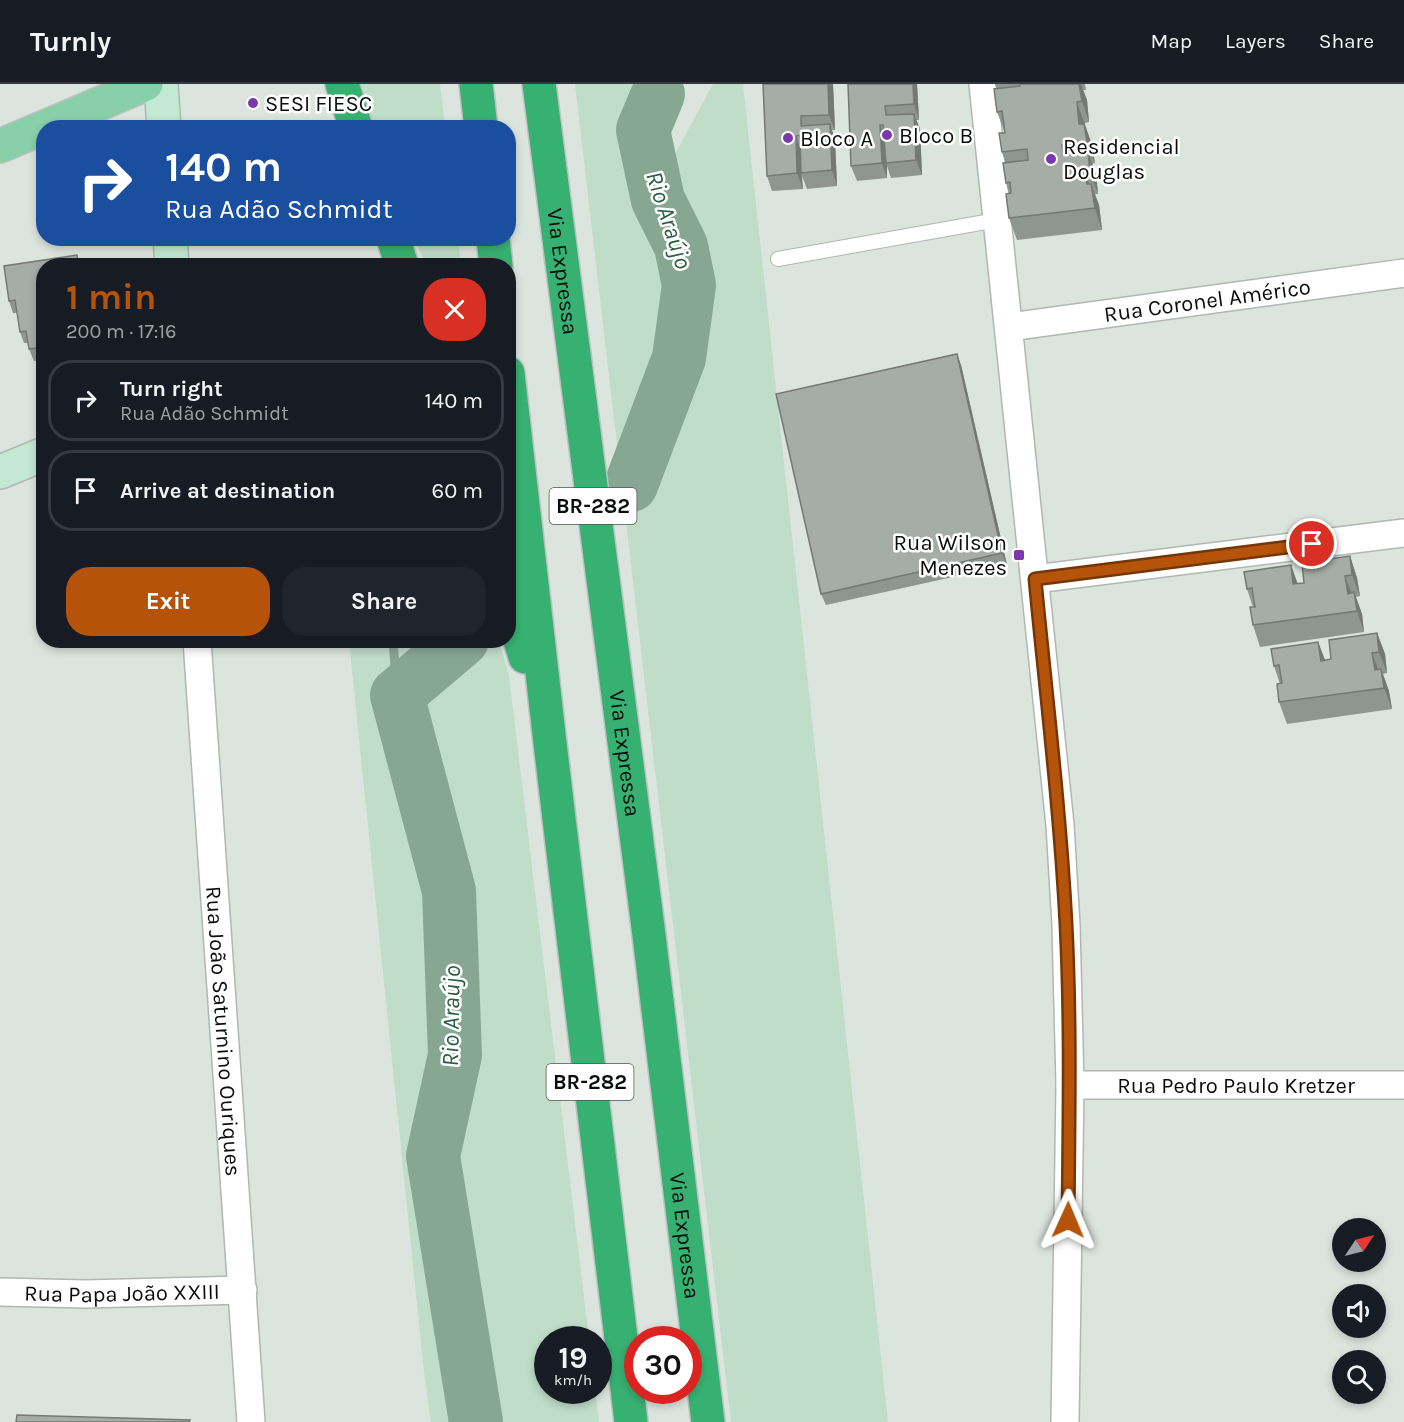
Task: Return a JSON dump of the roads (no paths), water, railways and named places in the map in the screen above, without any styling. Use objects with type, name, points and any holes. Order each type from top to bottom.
[{"type":"highway","points":[[342,84],[353,120]]},
{"type":"highway","points":[[476,84],[480,120]]},
{"type":"highway","name":"Via Expressa","points":[[539,84],[648,927],[708,1422]]},
{"type":"highway","name":"BR-282","points":[[516,443],[631,1422]]},
{"type":"highway","points":[[516,628],[550,743]]},
{"type":"main road","points":[[61,120],[146,84]]},
{"type":"main road","points":[[161,84],[163,120]]},
{"type":"main road","points":[[0,146],[36,131]]},
{"type":"main road","points":[[0,472],[36,457]]},
{"type":"street","points":[[983,84],[1060,825],[1066,925],[1070,1085],[1065,1422]]},
{"type":"street","name":"Rua Coronel Américo","points":[[1009,327],[1404,273]]},
{"type":"street","points":[[1035,579],[1404,533]]},
{"type":"street","name":"Rua João Saturnino Ouriques","points":[[198,648],[251,1422]]},
{"type":"street","name":"Rua Pedro Paulo Kretzer","points":[[1070,1085],[1404,1085]]},
{"type":"street","name":"Rua Papa João XXIII","points":[[0,1292],[86,1294],[243,1290]]},
{"type":"lane","points":[[778,259],[997,220]]},
{"type":"waterway","name":"Rio Araújo","points":[[631,485],[679,358],[689,285],[681,246],[658,200],[643,130],[658,94]]},
{"type":"waterway","points":[[394,648],[397,695]]},
{"type":"waterway","name":"Rio Araújo","points":[[453,648],[397,695],[449,891],[455,1055],[433,1156],[476,1422]]},
{"type":"place","name":"SESI FIESC","points":[[253,103]]},
{"type":"place","name":"Bloco B","points":[[887,135]]},
{"type":"place","name":"Bloco A","points":[[788,138]]},
{"type":"place","name":"Residencial Douglas","points":[[1051,159]]},
{"type":"place","name":"Rua Wilson Menezes","points":[[1019,555]]}]
